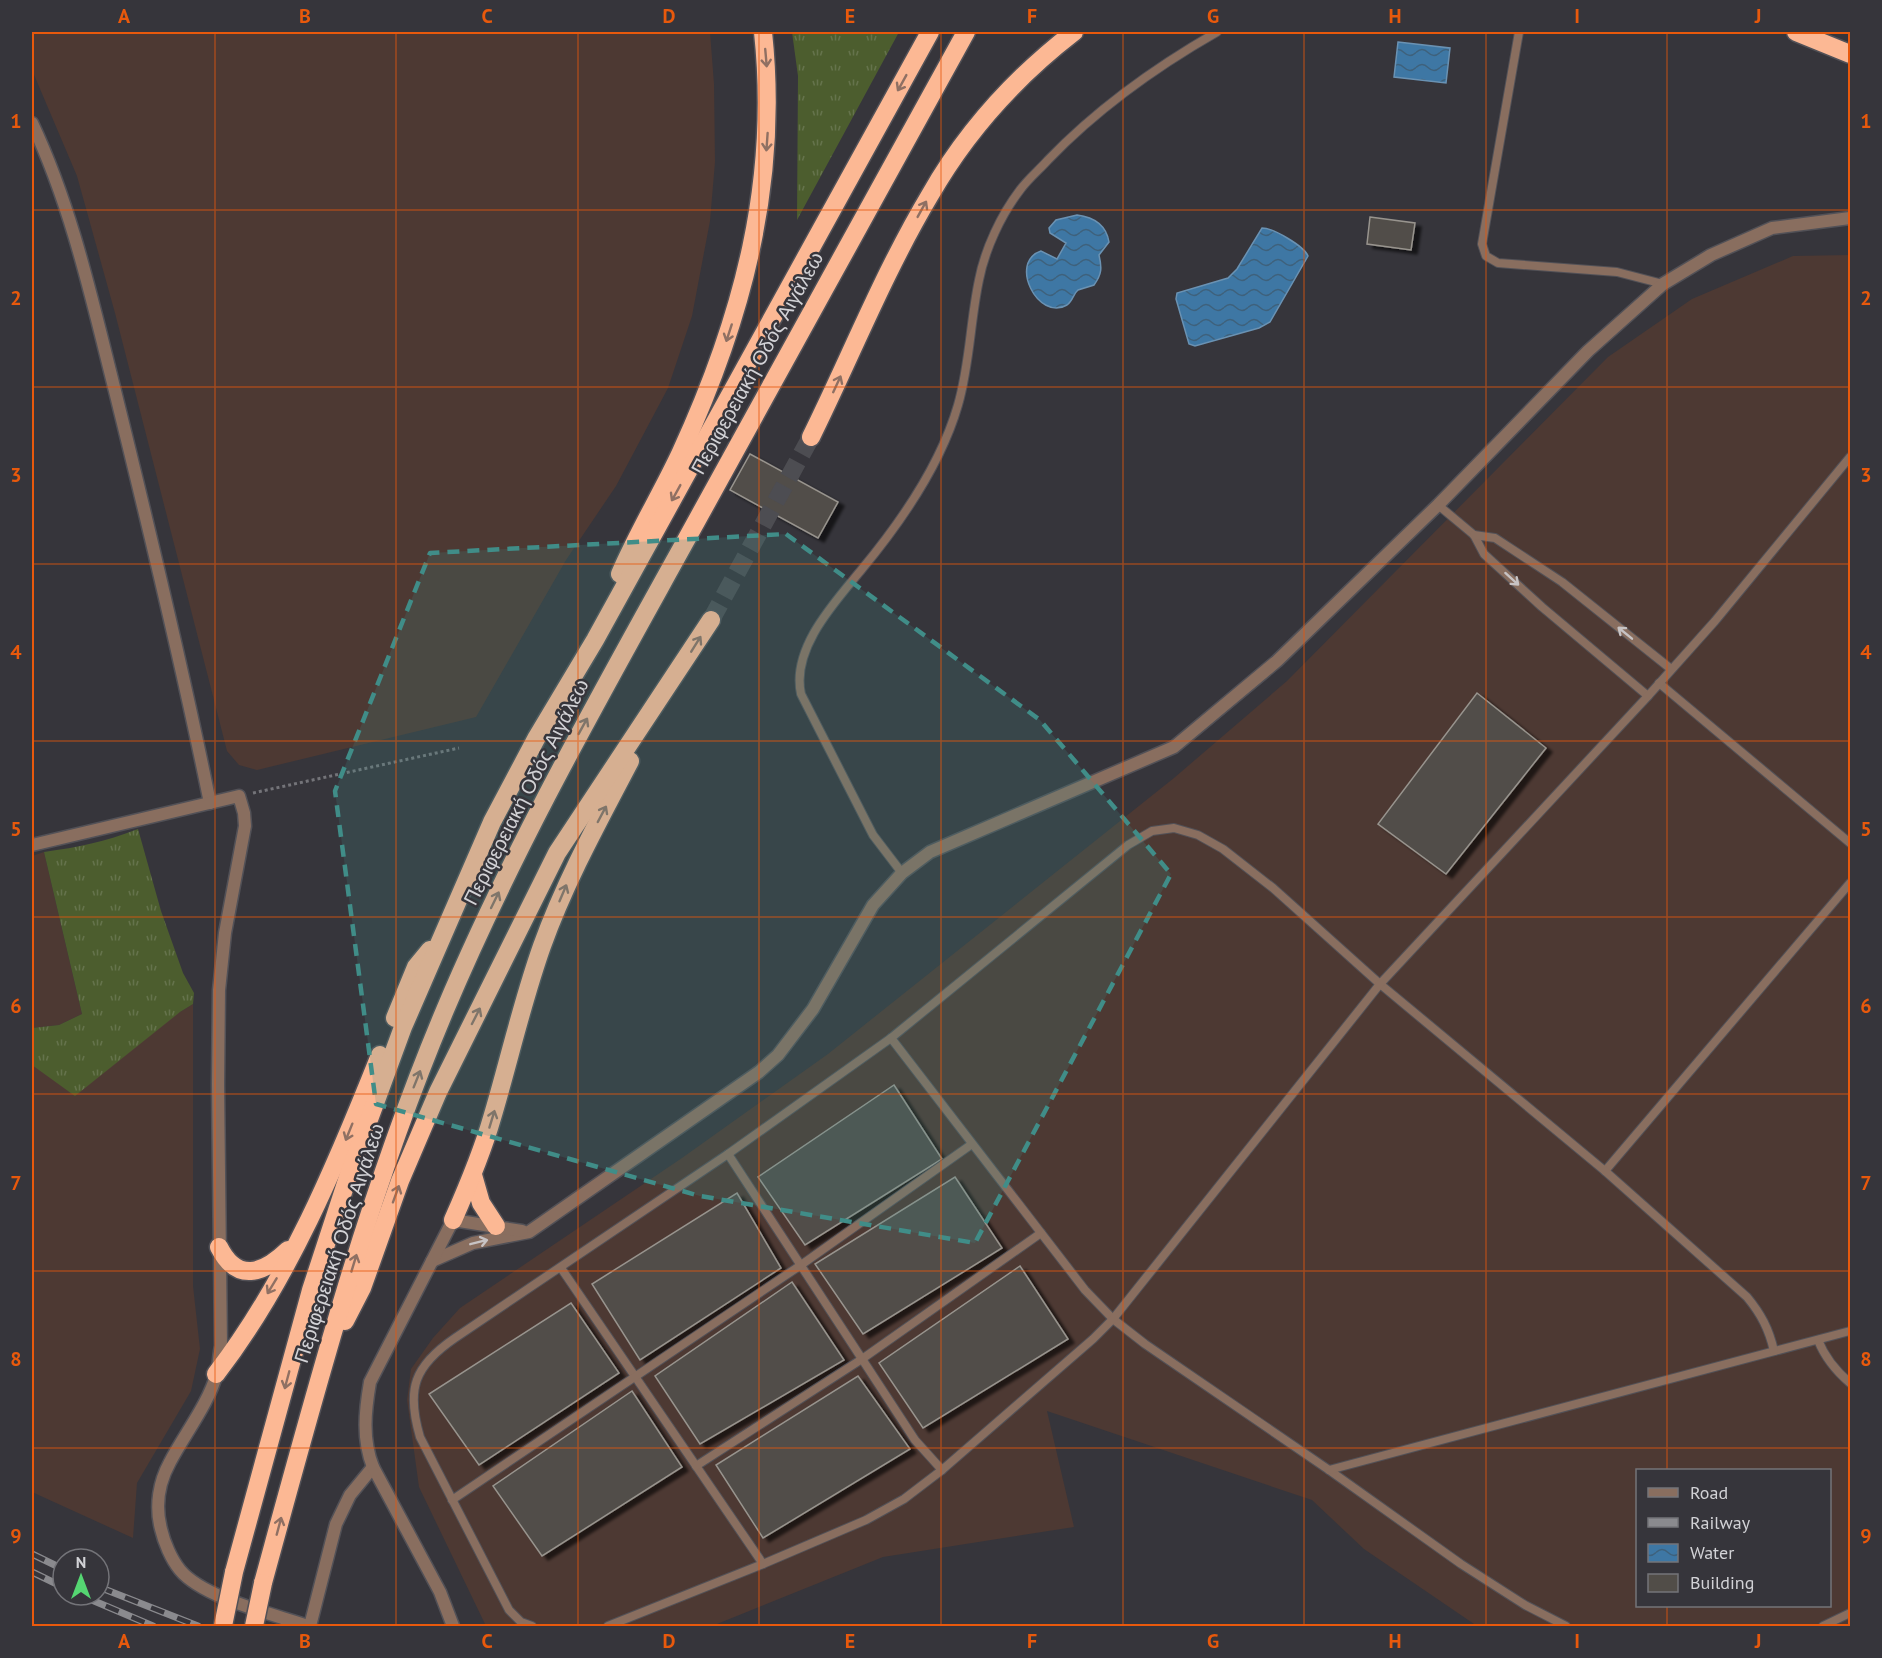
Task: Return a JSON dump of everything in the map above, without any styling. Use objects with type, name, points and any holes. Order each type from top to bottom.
[{"type":"highway","points":[[595,640],[631,547],[680,456],[702,407],[738,306],[753,244],[765,170],[768,84],[763,32]]},
{"type":"highway","name":"Περιφερειακή Οδός Αιγάλεω","points":[[223,1626],[234,1572],[311,1290],[349,1174],[403,1027],[492,822],[537,737],[595,640],[930,32]]},
{"type":"highway","name":"Περιφερειακή Οδός Αιγάλεω","points":[[254,1626],[263,1582],[324,1359],[379,1184],[445,1009],[478,934],[571,748],[966,32]]},
{"type":"highway","points":[[811,437],[891,268],[931,193],[977,128],[1019,79],[1074,32]]},
{"type":"highway","points":[[1796,32],[1851,53]]},
{"type":"highway","points":[[1816,32],[1851,53]]},
{"type":"highway","points":[[324,1359],[362,1288],[400,1181],[438,1092],[557,853],[711,620]]},
{"type":"highway","points":[[453,1220],[473,1175],[492,1119],[534,971],[553,916],[575,866],[681,667]]},
{"type":"highway","points":[[216,1374],[234,1351],[282,1270],[332,1174],[410,980],[423,958],[447,930]]},
{"type":"highway","points":[[473,1175],[481,1203],[496,1226]]},
{"type":"highway","points":[[219,1247],[225,1259],[236,1268],[249,1272],[262,1270],[274,1263],[300,1235]]},
{"type":"street","points":[[32,123],[59,188],[84,270],[179,651],[210,803]]},
{"type":"street","points":[[432,1261],[473,1243],[529,1232],[738,1089],[778,1055],[813,1009],[873,906],[902,873],[930,852],[1174,747],[1277,660],[1438,505],[1588,351],[1663,284],[1711,255],[1772,228],[1851,218]]},
{"type":"street","points":[[32,845],[239,796],[244,813],[245,826],[225,933],[219,990],[220,1346],[216,1374],[169,1464],[158,1499],[159,1521],[163,1535],[179,1569],[192,1582],[210,1593],[309,1626],[330,1543],[343,1507],[359,1482],[373,1467]]},
{"type":"street","points":[[453,1626],[440,1592],[367,1452],[365,1420],[370,1382],[453,1220],[529,1232]]},
{"type":"lane","points":[[902,873],[873,835],[801,694],[798,679],[801,661],[809,643],[828,613],[884,543],[918,492],[953,422],[967,366],[978,280],[1002,220],[1020,190],[1069,139],[1118,96],[1168,60],[1217,32]]},
{"type":"lane","points":[[1519,32],[1482,244],[1486,256],[1498,262],[1617,272],[1663,284]]},
{"type":"lane","points":[[608,1626],[866,1520],[904,1499],[942,1470],[1093,1339],[1113,1319],[1380,984],[1648,696],[1715,621],[1851,457]]},
{"type":"lane","points":[[1438,505],[1474,535],[1484,554],[1542,607],[1648,696]]},
{"type":"lane","points":[[1474,535],[1495,538],[1562,582],[1671,669]]},
{"type":"lane","points":[[1659,683],[1851,843]]},
{"type":"lane","points":[[532,1626],[521,1622],[509,1610],[420,1437],[414,1418],[413,1397],[417,1379],[425,1363],[455,1338],[728,1154],[891,1038],[1128,845],[1152,831],[1174,828],[1198,835],[1223,849],[1273,888],[1380,984],[1605,1171],[1747,1297],[1761,1315],[1770,1333],[1774,1351]]},
{"type":"lane","points":[[1605,1171],[1851,883]]},
{"type":"lane","points":[[891,1038],[1085,1290],[1113,1319],[1145,1344],[1461,1564],[1525,1605],[1566,1626]]},
{"type":"lane","points":[[452,1500],[636,1378],[972,1144]]},
{"type":"lane","points":[[728,1154],[915,1440],[942,1470]]},
{"type":"lane","points":[[696,1466],[862,1359],[1041,1233]]},
{"type":"lane","points":[[561,1268],[763,1564]]},
{"type":"lane","points":[[1329,1470],[1851,1331]]},
{"type":"lane","points":[[1818,1340],[1822,1352],[1832,1366],[1851,1383]]},
{"type":"lane","points":[[1823,1626],[1851,1613]]},
{"type":"path","points":[[239,796],[459,748]]},
{"type":"highlighted area","points":[[786,534],[1040,720],[1171,874],[975,1243],[700,1196],[376,1104],[335,791],[430,553]]},
{"type":"shaded area","points":[[32,32],[710,32],[714,84],[715,162],[710,221],[692,316],[668,388],[616,486],[566,560],[476,717],[257,770],[239,765],[227,751],[115,313],[77,176],[32,70]]},
{"type":"shaded area","points":[[1850,255],[1850,1626],[1477,1626],[1364,1549],[1312,1500],[1047,1411],[1074,1527],[883,1557],[712,1626],[486,1626],[419,1487],[407,1400],[411,1369],[433,1338],[460,1308],[682,1158],[828,1054],[1174,778],[1287,681],[1608,357],[1692,299],[1793,256]]},
{"type":"shaded area","points":[[44,852],[82,1014],[59,1025],[32,1028],[32,856]]},
{"type":"shaded area","points":[[193,1004],[193,1286],[200,1349],[191,1391],[137,1483],[133,1538],[32,1492],[32,1065],[180,1012]]},
{"type":"green space","points":[[792,32],[899,32],[797,220],[798,76]]},
{"type":"green space","points":[[138,829],[161,911],[183,973],[194,993],[193,1004],[75,1096],[32,1065],[32,1028],[59,1025],[82,1014],[44,852],[91,844]]},
{"type":"water","points":[[1398,42],[1450,48],[1446,83],[1394,77]]},
{"type":"water","points":[[1077,215],[1098,222],[1105,230],[1109,242],[1099,255],[1100,274],[1094,285],[1078,290],[1071,302],[1056,308],[1046,305],[1037,298],[1027,277],[1027,266],[1031,257],[1041,251],[1057,259],[1066,243],[1050,233],[1049,228],[1056,220]]},
{"type":"water","points":[[1262,228],[1288,238],[1301,247],[1308,256],[1270,322],[1259,328],[1195,346],[1189,344],[1176,299],[1177,293],[1228,278],[1237,269]]},
{"type":"building","points":[[1370,217],[1415,223],[1411,250],[1367,244]]},
{"type":"building","points":[[750,454],[838,502],[818,538],[730,490]]},
{"type":"building","points":[[1477,693],[1546,748],[1446,874],[1378,824]]},
{"type":"building","points":[[894,1085],[942,1159],[805,1245],[758,1177]]},
{"type":"building","points":[[955,1177],[1002,1248],[863,1334],[815,1264]]},
{"type":"building","points":[[737,1193],[781,1268],[640,1360],[592,1284]]},
{"type":"building","points":[[1020,1266],[1068,1339],[923,1428],[879,1363]]},
{"type":"building","points":[[792,1282],[844,1360],[700,1444],[655,1376]]},
{"type":"building","points":[[571,1303],[619,1373],[479,1465],[429,1394]]},
{"type":"building","points":[[858,1376],[910,1449],[763,1538],[716,1465]]},
{"type":"building","points":[[632,1391],[682,1467],[542,1556],[493,1486]]},
{"type":"tunnel","points":[[711,620],[811,437]]},
{"type":"railway","points":[[32,1554],[51,1563]]},
{"type":"railway","points":[[32,1572],[51,1581]]},
{"type":"railway","points":[[111,1592],[198,1626]]},
{"type":"railway","points":[[108,1607],[153,1626]]}]
